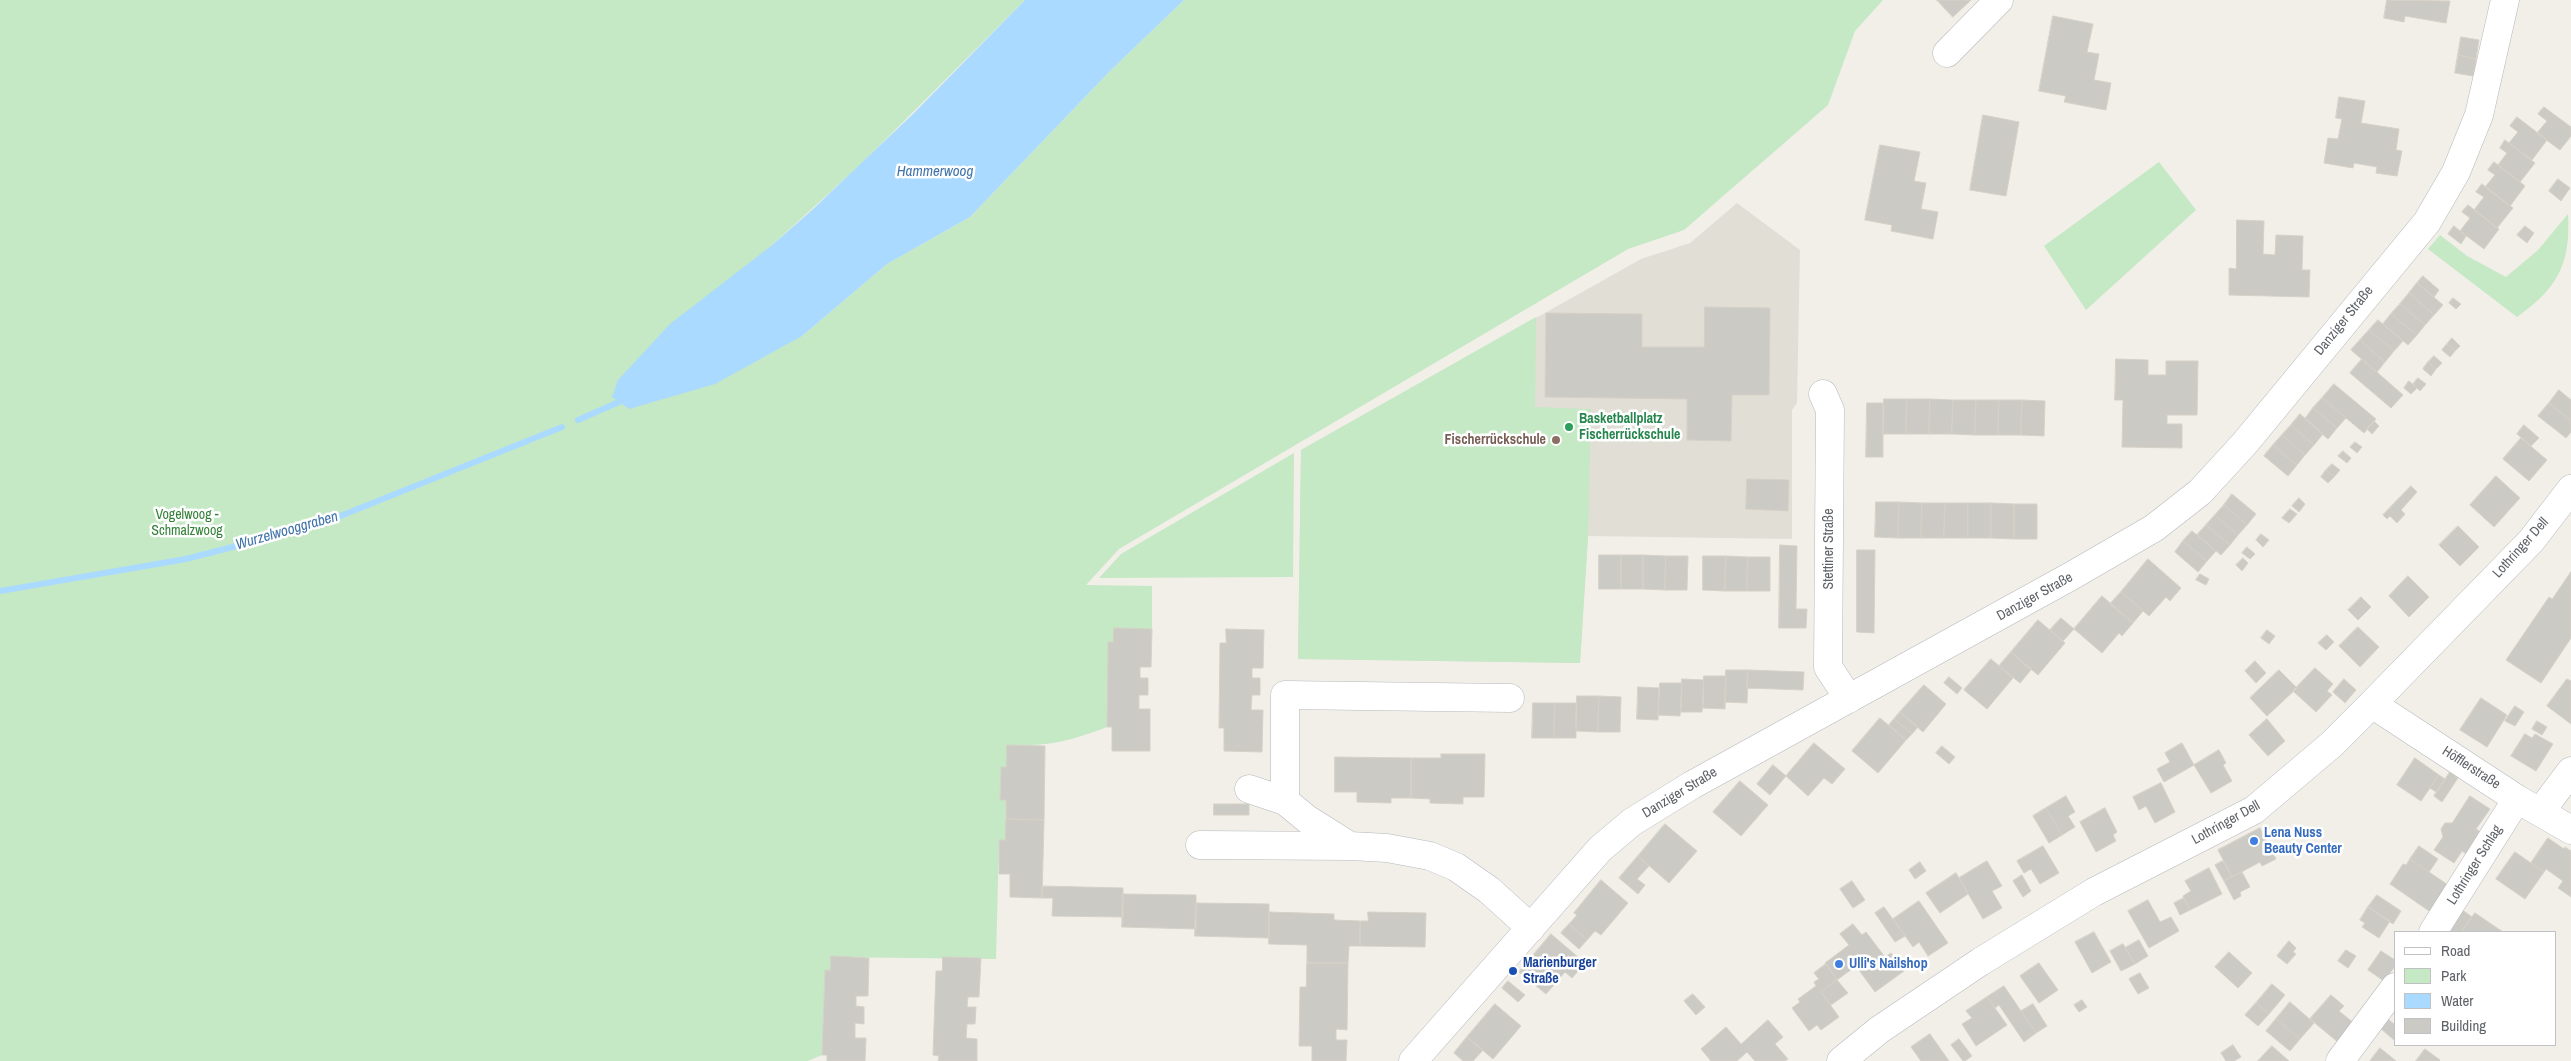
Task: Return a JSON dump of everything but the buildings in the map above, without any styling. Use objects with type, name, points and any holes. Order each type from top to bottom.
[{"type":"street","points":[[1947,53],[1999,0]]},
{"type":"street","name":"Danziger Straße","points":[[1413,1061],[1531,928],[1570,880],[1600,849],[1632,822],[1692,785],[2154,528],[2200,492],[2224,467],[2426,222],[2452,180],[2479,115],[2505,0]]},
{"type":"street","name":"Stettiner Straße","points":[[1823,394],[1830,410],[1828,666],[1849,698]]},
{"type":"street","name":"Lothringer Dell","points":[[1841,1061],[1879,1030],[1980,962],[2086,897],[2254,810],[2332,744],[2372,704],[2530,541],[2571,488]]},
{"type":"street","points":[[1285,801],[1285,695],[1510,698]]},
{"type":"street","name":"Höfflerstraße","points":[[2372,704],[2517,799],[2571,830]]},
{"type":"street","points":[[2541,812],[2571,771]]},
{"type":"street","points":[[1249,789],[1285,801],[1307,819],[1350,846]]},
{"type":"street","name":"Lothringer Schlag","points":[[2434,931],[2517,799]]},
{"type":"street","points":[[1200,844],[1350,846],[1387,848],[1430,856],[1456,867],[1489,890],[1531,928]]},
{"type":"street","points":[[2340,1061],[2394,988]]},
{"type":"shaded area","name":"Fischerrückschule","points":[[1737,203],[1800,250],[1797,403],[1792,410],[1792,539],[1588,536],[1580,663],[1298,659],[1301,450],[1641,259],[1690,243]]},
{"type":"green space","name":"Vogelwoog - Schmalzwoog","points":[[0,0],[1025,0],[861,164],[771,246],[802,336],[887,264],[970,217],[1110,71],[1184,0],[1883,0],[1855,31],[1828,105],[1684,230],[1628,249],[1119,549],[1086,585],[1152,586],[1152,629],[1114,629],[1113,642],[1108,643],[1107,727],[1081,736],[1047,744],[1007,745],[1006,767],[1001,768],[1000,800],[1006,800],[1005,840],[999,840],[996,959],[831,957],[830,971],[825,971],[822,1055],[808,1061],[0,1061]]},
{"type":"green space","points":[[2159,162],[2196,210],[2086,310],[2044,246]]},
{"type":"green space","points":[[2568,214],[2567,248],[2558,274],[2542,296],[2517,317],[2428,249],[2440,235],[2467,256],[2506,277],[2538,250]]},
{"type":"green space","points":[[1536,317],[1535,407],[1591,409],[1588,536],[1580,663],[1298,659],[1301,450]]},
{"type":"green space","points":[[1294,453],[1293,577],[1099,578],[1121,554]]},
{"type":"water","name":"Hammerwoog","points":[[1025,0],[1184,0],[1110,71],[970,217],[887,264],[802,336],[715,384],[629,409],[612,397],[618,380],[670,324],[771,246],[812,210],[914,113]]},
{"type":"waterway","points":[[578,420],[619,402]]},
{"type":"waterway","name":"Wurzelwooggraben","points":[[0,591],[186,559],[318,525],[562,427]]},
{"type":"place","name":"Basketballplatz Fischerrückschule","points":[[1569,427]]},
{"type":"place","name":"Fischerrückschule","points":[[1556,440]]},
{"type":"place","name":"Lena Nuss Beauty Center","points":[[2254,841]]},
{"type":"place","name":"Ulli's Nailshop","points":[[1839,964]]},
{"type":"place","name":"Marienburger Straße","points":[[1513,971]]}]
